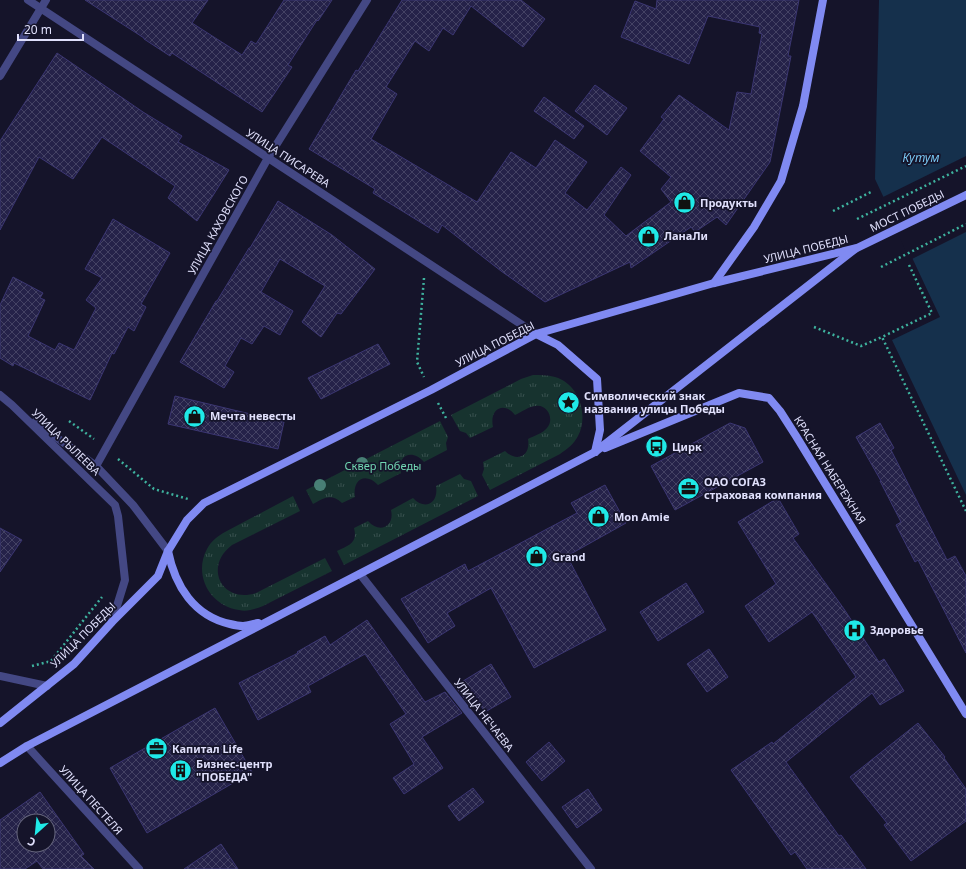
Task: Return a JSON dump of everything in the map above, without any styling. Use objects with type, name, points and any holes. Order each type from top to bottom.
[{"type":"main road","points":[[714,283],[754,227],[781,181],[803,106],[822,0]]},
{"type":"main road","name":"МОСТ ПОБЕДЫ","points":[[857,248],[966,195]]},
{"type":"main road","name":"УЛИЦА ПОБЕДЫ","points":[[0,723],[74,664],[112,622],[158,576],[168,551],[187,520],[204,503],[431,390],[536,334],[714,283],[857,248]]},
{"type":"main road","name":"УЛИЦА ПОБЕДЫ","points":[[0,763],[27,746],[595,452],[857,248]]},
{"type":"main road","points":[[536,334],[558,345],[596,379],[600,430],[595,452]]},
{"type":"main road","name":"КРАСНАЯ НАБЕРЕЖНАЯ","points":[[595,452],[739,393],[769,398],[780,411],[796,436],[966,714]]},
{"type":"main road","points":[[168,551],[171,565],[179,586],[192,603],[217,621],[242,626],[266,622]]},
{"type":"street","name":"УЛИЦА ПИСАРЕВА","points":[[28,0],[536,334]]},
{"type":"street","points":[[0,76],[46,0]]},
{"type":"street","name":"УЛИЦА КАХОВСКОГО","points":[[96,466],[268,158],[367,0]]},
{"type":"street","name":"УЛИЦА РЫЛЕЕВА","points":[[0,395],[115,505],[118,516],[125,580],[112,622]]},
{"type":"street","points":[[12,405],[96,466],[133,505],[168,551]]},
{"type":"street","name":"УЛИЦА НЕЧАЕВА","points":[[360,574],[590,869]]},
{"type":"street","points":[[0,676],[47,686]]},
{"type":"street","name":"УЛИЦА ПЕСТЕЛЯ","points":[[27,746],[139,869]]},
{"type":"path","points":[[857,219],[966,166]]},
{"type":"path","points":[[833,211],[871,192]]},
{"type":"path","points":[[881,267],[966,224]]},
{"type":"path","points":[[425,261],[417,362],[431,390]]},
{"type":"path","points":[[814,327],[861,346],[932,313],[909,265]]},
{"type":"path","points":[[882,337],[966,511]]},
{"type":"path","points":[[154,489],[204,503]]},
{"type":"path","points":[[31,666],[51,661],[102,597]]},
{"type":"green space","points":[[533,375],[555,377],[570,386],[580,401],[582,410],[581,428],[574,441],[560,454],[490,490],[482,475],[484,469],[483,462],[505,451],[514,457],[522,456],[527,450],[528,439],[547,428],[550,420],[549,413],[540,406],[533,406],[515,415],[506,408],[498,409],[493,416],[493,427],[470,438],[466,433],[460,431],[451,415],[521,379]]},
{"type":"green space","name":"Сквер Победы","points":[[440,421],[448,437],[446,443],[447,450],[424,462],[415,455],[406,456],[401,462],[401,473],[378,485],[369,479],[361,479],[356,486],[355,497],[342,503],[331,497],[324,498],[313,504],[306,490]]},
{"type":"green space","name":"Сквер Победы","points":[[460,474],[464,479],[471,481],[478,496],[344,565],[337,551],[352,543],[355,537],[354,528],[368,521],[377,527],[385,527],[391,521],[391,510],[413,498],[422,504],[430,503],[435,497],[436,486]]},
{"type":"green space","points":[[293,496],[300,511],[232,545],[223,554],[219,563],[218,573],[220,581],[226,588],[234,593],[244,595],[256,593],[325,558],[332,571],[263,606],[254,609],[245,611],[239,610],[220,602],[212,596],[203,579],[203,559],[209,546],[222,534]]},
{"type":"water","name":"Кутум","points":[[879,0],[966,0],[966,495],[892,340],[940,317],[875,179]]},
{"type":"pier","points":[[966,156],[966,232],[910,260],[881,198]]},
{"type":"building","points":[[85,0],[208,0],[192,23],[242,55],[251,41],[256,44],[284,0],[332,0],[318,21],[317,20],[288,65],[292,67],[262,112],[172,53],[170,56]]},
{"type":"building","points":[[402,0],[521,0],[545,19],[523,47],[471,6],[453,35],[443,28],[429,51],[415,41],[386,87],[397,94],[371,139],[477,202],[511,152],[536,168],[555,140],[587,162],[565,193],[587,210],[621,167],[631,175],[604,215],[626,236],[671,202],[661,189],[671,177],[640,151],[664,119],[661,117],[679,95],[729,130],[737,92],[751,94],[762,34],[759,33],[760,27],[708,16],[689,64],[621,37],[635,1],[656,9],[657,0],[799,0],[788,56],[791,56],[770,162],[726,225],[717,217],[695,232],[691,227],[631,268],[630,262],[545,302],[501,271],[442,225],[438,233],[373,193],[375,189],[309,149],[356,70],[358,71]]},
{"type":"building","points":[[57,53],[143,112],[182,136],[178,142],[229,170],[197,221],[168,198],[175,186],[102,137],[73,179],[39,157],[0,230],[0,141]]},
{"type":"building","points":[[595,85],[627,108],[607,135],[575,111]]},
{"type":"building","points":[[544,97],[584,126],[574,139],[534,111]]},
{"type":"building","points":[[278,201],[332,235],[375,269],[341,314],[337,313],[321,337],[302,322],[325,286],[280,259],[261,292],[293,311],[280,335],[264,326],[252,344],[241,338],[225,366],[234,372],[224,388],[180,362]]},
{"type":"building","points":[[113,219],[170,253],[141,304],[146,307],[134,331],[128,327],[114,354],[112,353],[90,400],[14,363],[13,366],[0,358],[0,305],[13,277],[43,293],[40,298],[45,300],[28,336],[55,350],[59,343],[74,350],[96,308],[86,300],[102,278],[85,269]]},
{"type":"building","points":[[378,344],[390,364],[321,399],[308,378]]},
{"type":"building","points":[[175,396],[284,422],[278,449],[168,424]]},
{"type":"building","name":"ОАО СОГАЗ страховая компания","points":[[730,423],[745,428],[763,462],[675,510],[651,466]]},
{"type":"building","points":[[880,423],[894,448],[891,450],[947,560],[955,556],[966,576],[966,653],[918,560],[915,562],[896,525],[901,522],[881,481],[856,437]]},
{"type":"building","points":[[605,485],[626,523],[567,556],[606,630],[534,668],[491,588],[447,613],[455,626],[428,643],[401,599],[465,564],[468,571],[577,513],[571,503]]},
{"type":"building","points":[[778,498],[799,534],[793,538],[844,609],[879,662],[884,659],[904,691],[880,705],[872,693],[786,762],[839,836],[841,835],[866,869],[807,869],[795,852],[791,855],[731,770],[772,742],[773,744],[856,677],[812,612],[769,642],[745,606],[776,584],[738,522]]},
{"type":"building","points":[[0,528],[22,540],[0,572]]},
{"type":"building","points":[[686,583],[704,612],[658,641],[640,612]]},
{"type":"building","points":[[367,620],[425,702],[445,692],[462,713],[422,737],[443,768],[404,794],[393,778],[414,764],[390,724],[406,714],[365,654],[308,686],[311,692],[258,720],[239,683],[298,653],[297,652],[325,636],[330,645]]},
{"type":"building","points":[[709,649],[728,677],[707,692],[687,664]]},
{"type":"building","points":[[491,664],[511,697],[485,712],[479,703],[471,707],[455,686]]},
{"type":"building","name":"Бизнес-центр \"ПОБЕДА\"","points":[[215,708],[252,772],[147,833],[110,768]]},
{"type":"building","points":[[918,723],[945,757],[944,758],[966,789],[966,821],[911,861],[884,825],[887,823],[850,777]]},
{"type":"building","points":[[549,742],[565,761],[542,781],[526,762]]},
{"type":"building","points":[[473,788],[484,802],[459,821],[448,806]]},
{"type":"building","points":[[588,789],[602,810],[577,828],[562,807]]},
{"type":"building","points":[[40,792],[55,813],[16,813],[16,853],[56,853],[56,815],[84,854],[81,856],[94,869],[43,869],[37,861],[25,869],[0,869],[0,820]]},
{"type":"building","points":[[221,844],[238,869],[184,869]]},
{"type":"place","name":"Продукты","points":[[685,203]]},
{"type":"place","name":"ЛанаЛи","points":[[648,236]]},
{"type":"place","name":"Символический знак названия улицы Победы","points":[[569,402]]},
{"type":"place","name":"Мечта невесты","points":[[195,416]]},
{"type":"place","name":"Цирк","points":[[657,447]]},
{"type":"place","name":"ОАО СОГАЗ страховая компания","points":[[689,488]]},
{"type":"place","name":"Mon Amie","points":[[599,517]]},
{"type":"place","name":"Grand","points":[[536,557]]},
{"type":"place","name":"Здоровье","points":[[854,630]]},
{"type":"place","name":"Капитал Life","points":[[156,749]]},
{"type":"place","name":"Бизнес-центр \"ПОБЕДА\"","points":[[181,770]]}]
